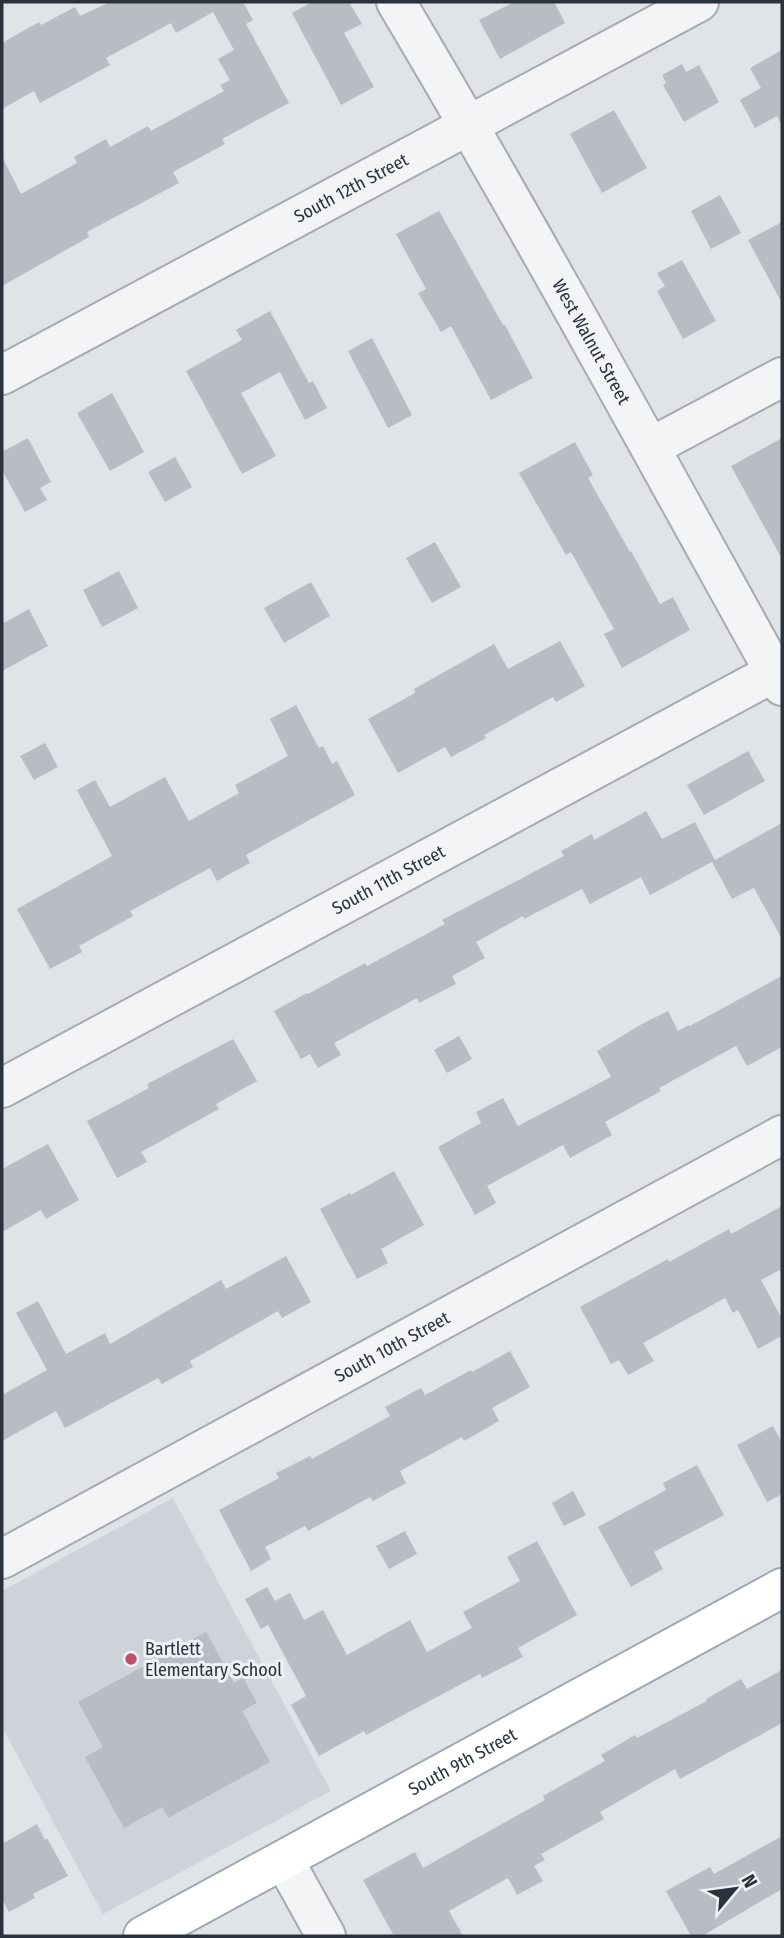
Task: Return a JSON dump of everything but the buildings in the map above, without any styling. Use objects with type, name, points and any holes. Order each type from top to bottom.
[{"type":"main road","name":"South 9th Street","points":[[143,1936],[782,1588]]},
{"type":"street","name":"West Walnut Street","points":[[396,2],[469,124],[778,679]]},
{"type":"street","name":"South 12th Street","points":[[2,375],[699,2]]},
{"type":"street","points":[[651,447],[782,377]]},
{"type":"street","name":"South 11th Street","points":[[2,1088],[778,679]]},
{"type":"street","name":"South 10th Street","points":[[2,1559],[782,1135]]},
{"type":"street","points":[[284,1860],[326,1936]]},
{"type":"shaded area","name":"Bartlett Elementary School","points":[[173,1498],[331,1791],[103,1914],[2,1727],[2,1591]]},
{"type":"place","name":"Bartlett Elementary School","points":[[131,1659]]}]
